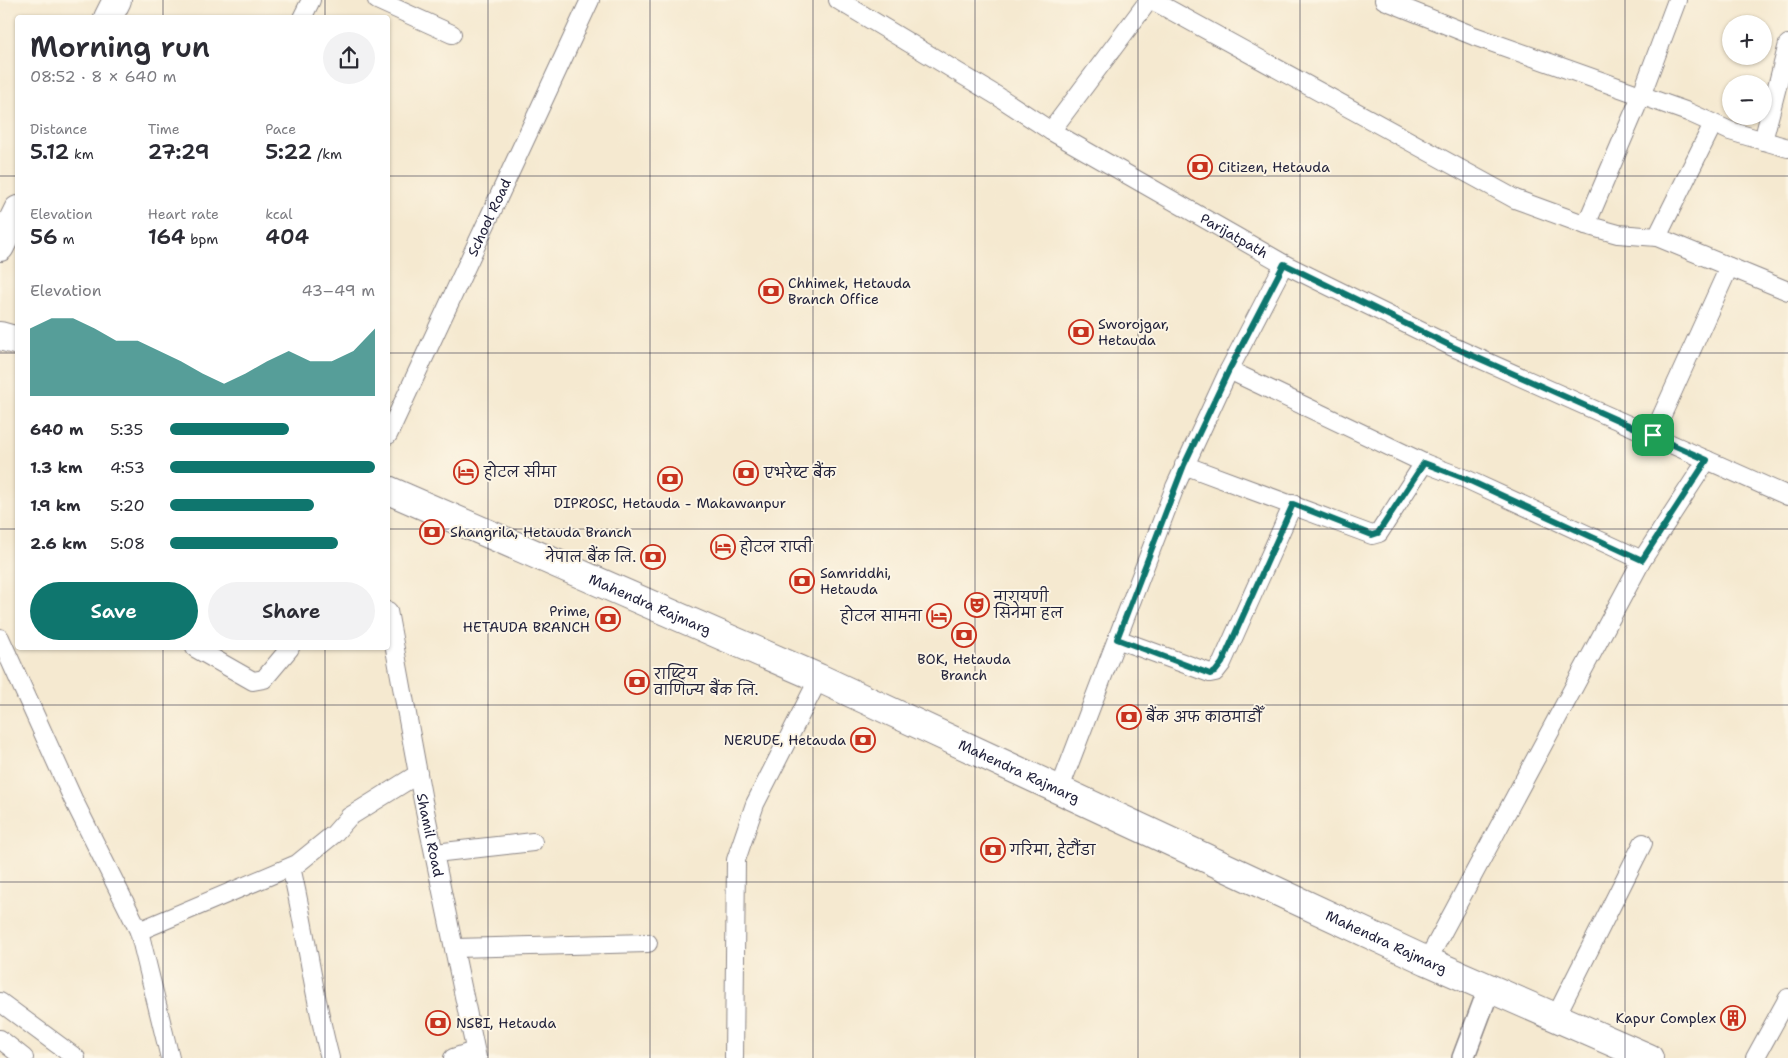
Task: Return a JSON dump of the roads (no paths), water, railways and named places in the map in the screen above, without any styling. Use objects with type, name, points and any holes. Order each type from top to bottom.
[{"type":"main road","points":[[110,15],[117,0]]},
{"type":"main road","points":[[0,247],[15,216]]},
{"type":"main road","points":[[0,336],[15,340]]},
{"type":"main road","name":"Mahendra Rajmarg","points":[[390,495],[819,678],[1060,788],[1427,961],[1648,1058]]},
{"type":"street","points":[[304,15],[311,0]]},
{"type":"street","points":[[377,0],[452,34]]},
{"type":"street","name":"School Road","points":[[390,431],[590,0]]},
{"type":"street","name":"Parijatpath","points":[[838,0],[999,97],[1051,131],[1284,264],[1451,346],[1788,496]]},
{"type":"street","points":[[1051,131],[1150,0],[1515,199],[1586,225],[1618,234],[1657,237],[1788,291]]},
{"type":"street","points":[[1384,0],[1474,36],[1688,112],[1713,124],[1788,148]]},
{"type":"street","points":[[1586,225],[1641,96],[1677,0]]},
{"type":"street","points":[[1763,141],[1788,44]]},
{"type":"street","points":[[1657,237],[1713,124]]},
{"type":"street","points":[[1060,788],[1184,465],[1229,370],[1284,264]]},
{"type":"street","points":[[1653,435],[1729,267]]},
{"type":"street","points":[[1229,370],[1424,463],[1466,479],[1642,560]]},
{"type":"street","points":[[1427,961],[1642,560],[1707,460]]},
{"type":"street","points":[[1184,465],[1372,535],[1378,533],[1424,463]]},
{"type":"street","points":[[1117,639],[1210,674],[1215,672],[1222,663],[1293,504]]},
{"type":"street","name":"Shamil Road","points":[[390,622],[418,774],[475,1055]]},
{"type":"street","points":[[0,638],[73,799],[138,931],[170,1058]]},
{"type":"street","points":[[199,650],[253,681],[264,679],[288,650]]},
{"type":"street","points":[[734,1058],[736,860],[755,804],[819,678]]},
{"type":"street","points":[[138,931],[291,867],[334,834],[349,817],[418,774]]},
{"type":"street","points":[[435,853],[533,842]]},
{"type":"street","points":[[1555,1018],[1643,843]]},
{"type":"street","points":[[291,867],[302,914],[315,999],[330,1058]]},
{"type":"street","points":[[454,948],[648,943]]},
{"type":"street","points":[[1463,1058],[1489,989]]},
{"type":"street","points":[[1755,1058],[1788,998]]},
{"type":"street","points":[[0,1002],[76,1058]]},
{"type":"street","points":[[0,1039],[24,1058]]},
{"type":"street","points":[[453,1058],[475,1055]]},
{"type":"place","name":"Citizen, Hetauda","points":[[1200,167]]},
{"type":"place","name":"Chhimek, Hetauda Branch Office","points":[[771,291]]},
{"type":"place","name":"Sworojgar, Hetauda","points":[[1081,332]]},
{"type":"place","name":"होटल सीमा","points":[[466,472]]},
{"type":"place","name":"एभरेष्ट बैंक","points":[[746,473]]},
{"type":"place","name":"DIPROSC, Hetauda - Makawanpur","points":[[670,479]]},
{"type":"place","name":"Shangrila, Hetauda Branch","points":[[432,532]]},
{"type":"place","name":"होटल राप्ती","points":[[723,547]]},
{"type":"place","name":"नेपाल बैंक लि.","points":[[653,557]]},
{"type":"place","name":"Samriddhi, Hetauda","points":[[802,581]]},
{"type":"place","name":"नारायणी सिनेमा हल","points":[[977,605]]},
{"type":"place","name":"होटल सामना","points":[[939,616]]},
{"type":"place","name":"Prime, HETAUDA BRANCH","points":[[608,619]]},
{"type":"place","name":"BOK, Hetauda Branch","points":[[964,635]]},
{"type":"place","name":"राष्ट्रिय वाणिज्य बैंक लि.","points":[[637,682]]},
{"type":"place","name":"बैंक अफ काठमाडौँ","points":[[1129,717]]},
{"type":"place","name":"NERUDE, Hetauda","points":[[863,740]]},
{"type":"place","name":"गरिमा, हेटौंडा","points":[[993,850]]},
{"type":"place","name":"Kapur Complex","points":[[1733,1018]]},
{"type":"place","name":"NSBI, Hetauda","points":[[438,1023]]}]
